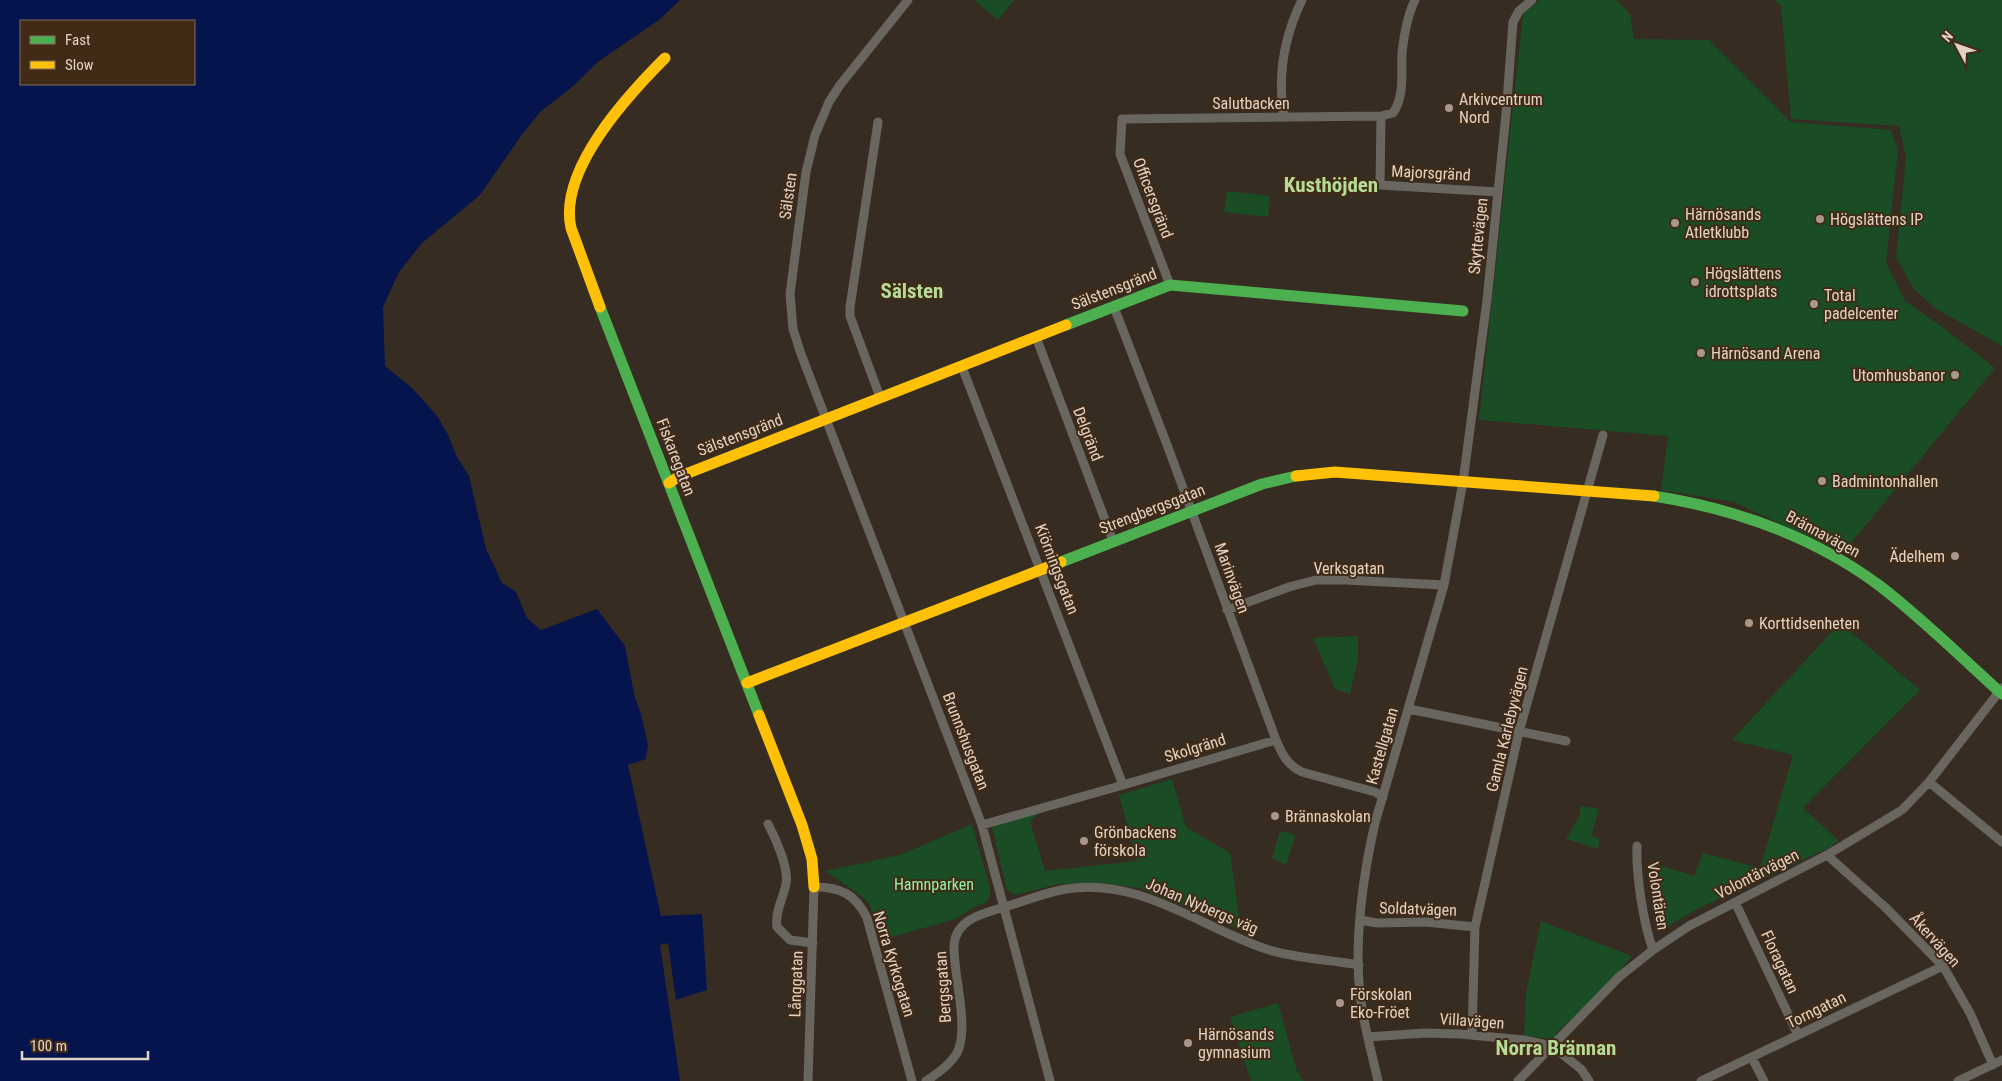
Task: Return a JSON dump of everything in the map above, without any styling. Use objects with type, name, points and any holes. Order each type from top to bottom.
[{"type":"street","name":"Sälsten","points":[[827,420],[801,354],[793,329],[791,309],[792,268],[810,155],[815,135],[833,96],[908,0]]},
{"type":"street","points":[[1284,117],[1281,83],[1284,50],[1289,30],[1302,0]]},
{"type":"street","points":[[1381,116],[1393,113],[1398,103],[1404,41],[1415,0]]},
{"type":"street","name":"Skyttevägen","points":[[1463,482],[1477,387],[1498,192],[1513,22],[1518,11],[1532,0]]},
{"type":"street","name":"Fiskaregatan","points":[[665,58],[636,87],[607,124],[592,147],[581,167],[574,188],[569,218],[576,246],[809,846],[814,887]]},
{"type":"street","name":"Salutbacken","points":[[1122,119],[1381,116]]},
{"type":"street","name":"Majorsgränd","points":[[1381,116],[1380,185],[1498,192]]},
{"type":"street","name":"Officersgränd","points":[[1122,119],[1120,154],[1170,285]]},
{"type":"street","points":[[878,122],[850,316],[880,398]]},
{"type":"street","name":"Sälstensgränd","points":[[669,483],[686,474],[1170,285],[1463,311]]},
{"type":"street","name":"Marinvägen","points":[[1114,307],[1284,757],[1294,768],[1302,772],[1375,792],[1383,797]]},
{"type":"street","name":"Delgränd","points":[[1036,337],[1113,541]]},
{"type":"street","name":"Kiörningsgatan","points":[[962,367],[1123,784]]},
{"type":"street","name":"Brunnshusgatan","points":[[827,420],[982,825],[1050,1081]]},
{"type":"street","name":"Gamla Karlebyvägen","points":[[1472,1035],[1475,927],[1519,732],[1603,435]]},
{"type":"street","name":"Strengbergsgatan","points":[[747,683],[1040,568],[1262,484],[1291,476],[1314,473],[1345,473],[1588,490]]},
{"type":"street","name":"Kastellgatan","points":[[1378,1081],[1360,994],[1360,920],[1367,856],[1444,586],[1463,482]]},
{"type":"street","name":"Brännavägen","points":[[1588,490],[1688,501],[1730,511],[1794,534],[1844,561],[1879,586],[2001,691]]},
{"type":"street","name":"Verksgatan","points":[[1227,610],[1316,580],[1444,586]]},
{"type":"street","name":"Volontärvägen","points":[[1518,1081],[1619,978],[1653,950],[1689,926],[1827,854],[1891,818],[1912,801],[1929,782],[2001,691]]},
{"type":"street","points":[[1409,709],[1566,741]]},
{"type":"street","name":"Skolgränd","points":[[982,825],[1276,740]]},
{"type":"street","points":[[1929,782],[2002,842]]},
{"type":"street","points":[[768,824],[786,869],[787,878],[777,912],[777,927],[790,940],[812,944]]},
{"type":"street","name":"Volontären","points":[[1637,846],[1647,934],[1653,950]]},
{"type":"street","name":"Åkervägen","points":[[1827,854],[1943,966],[1998,1062]]},
{"type":"street","name":"Långgatan","points":[[808,1081],[814,887]]},
{"type":"street","name":"Norra Kyrkogatan","points":[[814,887],[830,887],[847,894],[860,904],[868,918],[912,1081]]},
{"type":"street","name":"Johan Nybergs väg","points":[[1004,907],[1015,902],[1067,889],[1092,888],[1118,891],[1152,899],[1265,949],[1286,955],[1359,965]]},
{"type":"street","name":"Floragatan","points":[[1735,902],[1798,1035]]},
{"type":"street","name":"Bergsgatan","points":[[926,1081],[946,1066],[957,1053],[961,1038],[962,1019],[954,959],[954,942],[958,930],[965,922],[981,914],[1004,907]]},
{"type":"street","name":"Soldatvägen","points":[[1360,920],[1377,923],[1426,922],[1475,927]]},
{"type":"street","name":"Torngatan","points":[[1701,1081],[1943,966]]},
{"type":"street","name":"Villavägen","points":[[1368,1037],[1425,1033],[1524,1040],[1552,1046],[1581,1069],[1589,1081]]},
{"type":"street","points":[[1752,1058],[1764,1081]]},
{"type":"street","points":[[1958,1081],[1998,1062]]},
{"type":"green space","points":[[974,0],[1014,0],[998,20]]},
{"type":"green space","name":"Högslättens idrottsplats","points":[[1540,0],[1616,0],[1630,14],[1634,39],[1709,40],[1791,122],[1891,130],[1898,150],[1886,263],[1905,301],[1995,368],[1843,553],[1734,502],[1661,490],[1668,436],[1479,420],[1523,14]]},
{"type":"green space","points":[[1775,0],[2002,0],[2002,346],[1935,308],[1914,289],[1896,257],[1906,157],[1899,126],[1791,119],[1781,6]]},
{"type":"green space","points":[[1227,191],[1270,196],[1268,217],[1224,212]]},
{"type":"green space","points":[[1840,623],[1920,690],[1803,808],[1838,840],[1831,847],[1697,909],[1657,933],[1652,863],[1694,876],[1703,853],[1760,868],[1793,755],[1732,740]]},
{"type":"green space","points":[[1358,636],[1358,659],[1350,694],[1335,689],[1313,638]]},
{"type":"green space","points":[[1172,779],[1186,827],[1230,853],[1241,930],[1139,888],[1102,883],[1059,884],[1015,895],[1007,890],[992,827],[994,824],[1039,813],[1030,821],[1045,871],[1137,861],[1119,795]]},
{"type":"green space","points":[[1581,806],[1599,809],[1591,836],[1600,839],[1598,849],[1566,839],[1579,817]]},
{"type":"green space","name":"Hamnparken","points":[[972,824],[990,888],[990,897],[985,903],[974,907],[956,919],[881,940],[870,905],[862,896],[825,871],[900,855]]},
{"type":"green space","points":[[1281,831],[1295,836],[1287,863],[1285,864],[1272,859]]},
{"type":"green space","points":[[1541,921],[1632,956],[1599,995],[1557,1032],[1554,1040],[1524,1035],[1526,993]]},
{"type":"green space","points":[[1278,1003],[1297,1071],[1304,1081],[1251,1081],[1230,1017]]},
{"type":"shaded area","points":[[0,0],[680,0],[659,20],[599,61],[571,88],[540,112],[480,195],[422,243],[399,272],[383,307],[385,366],[413,389],[438,417],[448,435],[457,457],[469,476],[486,549],[502,583],[516,592],[527,618],[541,630],[597,609],[625,646],[634,694],[648,745],[646,759],[628,765],[661,916],[702,914],[707,990],[676,1000],[668,943],[660,945],[680,1081],[0,1081]]},
{"type":"traffic: fast","points":[[1066,325],[1170,285],[1463,311]]},
{"type":"traffic: fast","points":[[600,307],[759,715]]},
{"type":"traffic: fast","points":[[1061,562],[1262,484],[1296,476]]},
{"type":"traffic: fast","points":[[1654,496],[1744,517],[1773,527],[1828,553],[1880,586],[1927,625],[2002,694]]},
{"type":"traffic: slow","points":[[600,307],[571,228],[570,206],[575,182],[585,158],[599,135],[633,92],[665,58]]},
{"type":"traffic: slow","points":[[669,483],[678,477],[1066,325]]},
{"type":"traffic: slow","points":[[1296,476],[1335,472],[1654,496]]},
{"type":"traffic: slow","points":[[747,683],[1061,562]]},
{"type":"traffic: slow","points":[[759,715],[802,825],[812,859],[814,887]]},
{"type":"place","name":"Arkivcentrum Nord","points":[[1449,108]]},
{"type":"place","name":"Högslättens IP","points":[[1820,219]]},
{"type":"place","name":"Härnösands Atletklubb","points":[[1675,223]]},
{"type":"place","name":"Högslättens idrottsplats","points":[[1695,282]]},
{"type":"place","name":"Total padelcenter","points":[[1814,304]]},
{"type":"place","name":"Härnösand Arena","points":[[1701,353]]},
{"type":"place","name":"Utomhusbanor","points":[[1955,375]]},
{"type":"place","name":"Badmintonhallen","points":[[1822,481]]},
{"type":"place","name":"Ädelhem","points":[[1955,556]]},
{"type":"place","name":"Korttidsenheten","points":[[1749,623]]},
{"type":"place","name":"Brännaskolan","points":[[1275,816]]},
{"type":"place","name":"Grönbackens förskola","points":[[1084,841]]},
{"type":"place","name":"Förskolan Eko-Fröet","points":[[1340,1003]]},
{"type":"place","name":"Härnösands gymnasium","points":[[1188,1043]]},
{"type":"district","name":"Kusthöjden","points":[[1331,185]]},
{"type":"district","name":"Sälsten","points":[[912,291]]},
{"type":"district","name":"Norra Brännan","points":[[1556,1048]]}]
